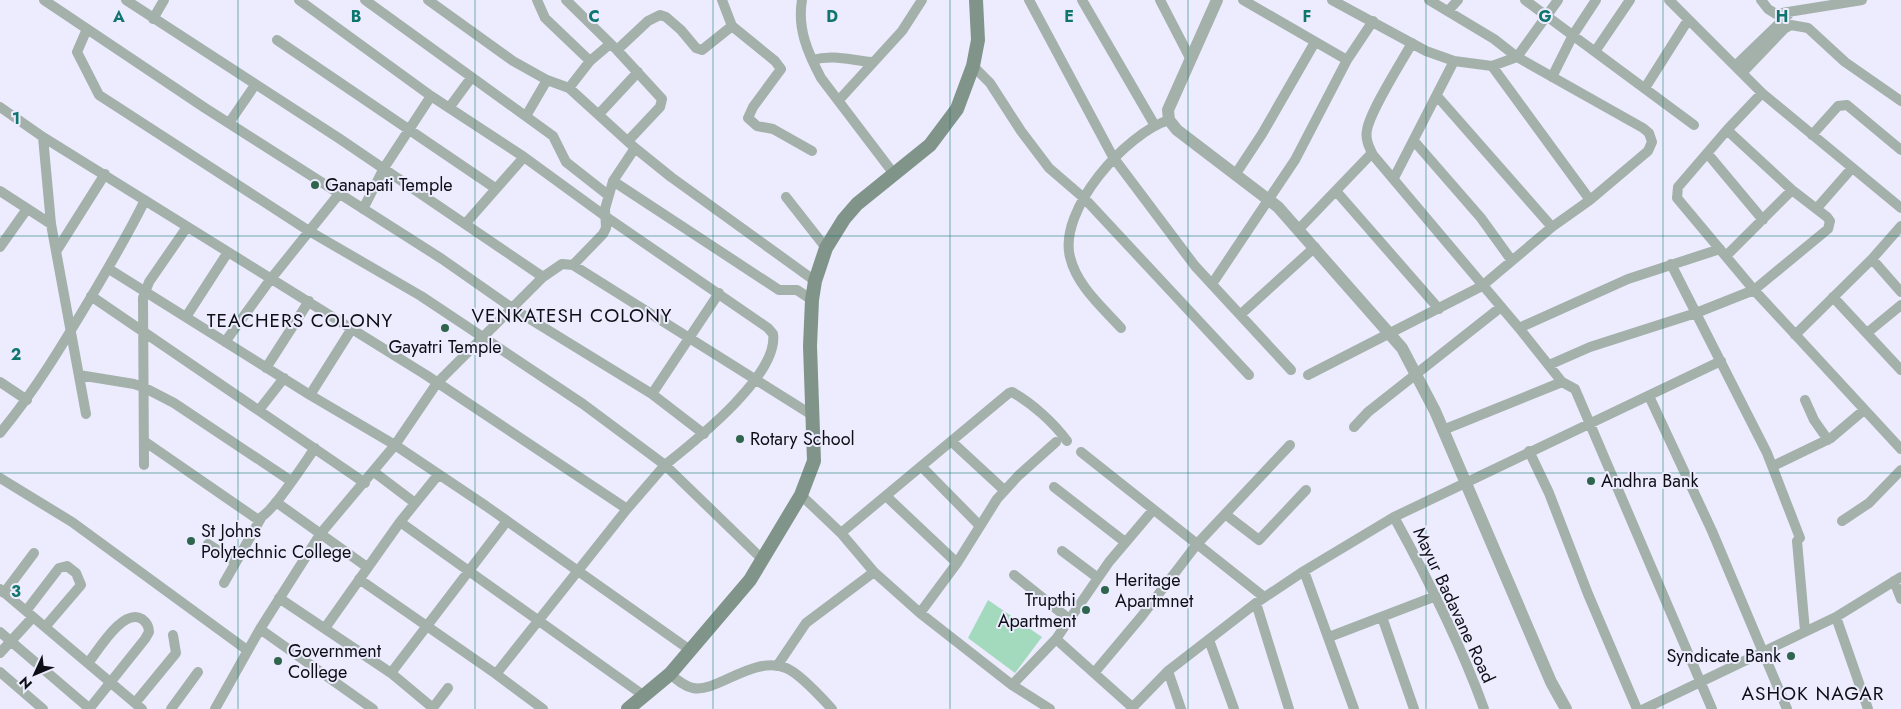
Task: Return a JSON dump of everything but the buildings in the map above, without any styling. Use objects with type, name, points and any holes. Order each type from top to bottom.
[{"type":"main road","points":[[628,709],[670,674],[750,580],[801,495],[814,461],[810,346],[812,300],[815,281],[826,248],[850,211],[930,145],[946,127],[957,110],[973,66],[978,40],[976,0]]},
{"type":"street","points":[[44,0],[339,194],[442,259],[512,308],[652,394],[704,434]]},
{"type":"street","points":[[126,0],[384,168],[544,276]]},
{"type":"street","points":[[153,19],[164,0]]},
{"type":"street","points":[[300,0],[430,96],[524,157],[605,216],[719,292],[768,328],[773,334],[773,350],[756,380],[704,434],[665,465],[627,509],[496,674]]},
{"type":"street","points":[[364,0],[553,136],[566,162],[608,195]]},
{"type":"street","points":[[428,0],[513,61],[547,80],[569,88],[631,145],[705,202],[815,281]]},
{"type":"street","points":[[537,0],[546,18],[590,61]]},
{"type":"street","points":[[566,0],[638,72],[663,102],[631,145],[613,181],[608,195],[605,216],[606,228],[603,234],[573,265]]},
{"type":"street","points":[[722,0],[732,26],[775,61],[781,69],[753,107],[748,118],[757,126],[780,132],[812,151]]},
{"type":"street","points":[[802,0],[800,23],[812,60],[821,78],[894,174]]},
{"type":"street","points":[[839,100],[902,31],[922,0]]},
{"type":"street","points":[[1029,0],[1113,157],[1196,266],[1291,370]]},
{"type":"street","points":[[1082,0],[1154,124]]},
{"type":"street","points":[[1160,0],[1191,60]]},
{"type":"street","points":[[1217,0],[1168,110],[1169,120],[1177,130],[1268,199],[1299,229],[1402,348],[1443,430],[1552,682],[1566,709]]},
{"type":"street","points":[[1243,0],[1347,60]]},
{"type":"street","points":[[1332,0],[1412,43],[1454,62],[1492,66],[1517,57],[1558,0]]},
{"type":"street","points":[[1308,375],[1484,288],[1552,227],[1590,200],[1648,151],[1652,139],[1643,128],[1517,57],[1494,39],[1429,0]]},
{"type":"street","points":[[1448,11],[1458,0]]},
{"type":"street","points":[[1525,0],[1546,17],[1596,50],[1694,125]]},
{"type":"street","points":[[1552,77],[1573,35],[1596,0]]},
{"type":"street","points":[[1596,50],[1630,0]]},
{"type":"street","points":[[1669,0],[1762,93],[1901,208]]},
{"type":"street","points":[[1761,0],[1768,9],[1776,14],[1862,0]]},
{"type":"street","points":[[1738,70],[1792,11]]},
{"type":"street","points":[[569,88],[590,61],[660,15],[670,20],[696,48],[702,50],[732,26]]},
{"type":"street","points":[[1646,88],[1688,20]]},
{"type":"street","points":[[1212,284],[1295,160],[1347,60],[1373,21]]},
{"type":"street","points":[[1738,70],[1784,29],[1791,25],[1800,25],[1816,34],[1845,62],[1901,101]]},
{"type":"street","points":[[86,29],[77,52],[99,95],[139,124],[309,232],[421,296],[480,338],[583,404],[665,465],[762,559]]},
{"type":"street","points":[[277,40],[495,188]]},
{"type":"street","points":[[1236,175],[1262,134],[1314,42]]},
{"type":"street","points":[[1412,43],[1369,121],[1366,137],[1372,153],[1562,382],[1575,389],[1591,423],[1698,682],[1712,709]]},
{"type":"street","points":[[812,60],[833,56],[872,62]]},
{"type":"street","points":[[1394,178],[1454,62]]},
{"type":"street","points":[[973,66],[990,83],[1026,138],[1049,168],[1085,199],[1249,375]]},
{"type":"street","points":[[1492,66],[1590,200]]},
{"type":"street","points":[[599,114],[638,72]]},
{"type":"street","points":[[450,108],[471,78]]},
{"type":"street","points":[[526,116],[547,80]]},
{"type":"street","points":[[230,123],[254,85]]},
{"type":"street","points":[[1762,93],[1678,187],[1677,198],[1754,290],[1901,449]]},
{"type":"street","points":[[363,209],[384,168],[430,96]]},
{"type":"street","points":[[1437,96],[1552,227]]},
{"type":"street","points":[[1812,134],[1838,106],[1847,105],[1901,150]]},
{"type":"street","points":[[0,107],[43,137],[437,383],[627,509]]},
{"type":"street","points":[[1122,328],[1091,297],[1074,268],[1068,247],[1069,231],[1074,215],[1113,157],[1154,124],[1169,120]]},
{"type":"street","points":[[1549,365],[1590,347],[1696,313],[1754,290],[1828,229],[1830,221],[1817,208],[1792,190],[1727,130]]},
{"type":"street","points":[[43,137],[51,224],[58,250],[86,414]]},
{"type":"street","points":[[1414,140],[1481,218],[1512,261]]},
{"type":"street","points":[[1299,229],[1372,153]]},
{"type":"street","points":[[1707,153],[1763,220]]},
{"type":"street","points":[[466,223],[524,157]]},
{"type":"street","points":[[1817,208],[1852,168]]},
{"type":"street","points":[[58,250],[105,174]]},
{"type":"street","points":[[613,181],[779,290],[798,290],[812,300]]},
{"type":"street","points":[[0,190],[51,224]]},
{"type":"street","points":[[1519,328],[1628,278],[1671,264],[1723,252],[1763,220],[1792,190]]},
{"type":"street","points":[[1336,191],[1439,309]]},
{"type":"street","points":[[225,342],[270,280],[339,194]]},
{"type":"street","points":[[786,197],[826,248]]},
{"type":"street","points":[[0,433],[27,400],[72,331],[109,269],[145,200]]},
{"type":"street","points":[[0,246],[27,209]]},
{"type":"street","points":[[1795,335],[1872,260],[1901,226]]},
{"type":"street","points":[[144,465],[145,291],[187,227]]},
{"type":"street","points":[[1240,315],[1315,247]]},
{"type":"street","points":[[186,317],[228,252]]},
{"type":"street","points":[[1872,260],[1901,292]]},
{"type":"street","points":[[220,707],[247,650],[322,534],[395,445],[437,383],[544,276],[562,264],[573,265],[688,339],[812,415]]},
{"type":"street","points":[[1671,264],[1773,466],[1799,540],[1805,631]]},
{"type":"street","points":[[109,269],[266,368],[395,445],[507,521],[690,650]]},
{"type":"street","points":[[652,394],[719,292]]},
{"type":"street","points":[[92,296],[365,483]]},
{"type":"street","points":[[1833,297],[1901,370]]},
{"type":"street","points":[[266,368],[308,301]]},
{"type":"street","points":[[1354,427],[1368,412],[1499,305]]},
{"type":"street","points":[[1867,333],[1901,305]]},
{"type":"street","points":[[310,395],[351,330]]},
{"type":"street","points":[[1056,639],[1133,708],[1168,671],[1260,600],[1409,507],[1466,483],[1529,451],[1721,362]]},
{"type":"street","points":[[79,374],[143,387],[174,404],[291,481]]},
{"type":"street","points":[[259,410],[284,378]]},
{"type":"street","points":[[0,382],[27,400]]},
{"type":"street","points":[[1443,430],[1562,382]]},
{"type":"street","points":[[840,533],[1012,392],[1060,430],[1068,441]]},
{"type":"street","points":[[1649,396],[1712,532],[1787,709]]},
{"type":"street","points":[[1805,400],[1814,420],[1828,440]]},
{"type":"street","points":[[1773,466],[1828,440],[1864,410]]},
{"type":"street","points":[[144,440],[247,514],[260,518]]},
{"type":"street","points":[[952,442],[1004,490]]},
{"type":"street","points":[[920,613],[957,564],[1004,490],[1056,442]]},
{"type":"street","points":[[1094,673],[1197,544],[1290,445]]},
{"type":"street","points":[[224,583],[260,518],[276,502],[315,448]]},
{"type":"street","points":[[1529,451],[1550,493],[1588,594],[1637,709]]},
{"type":"street","points":[[1081,452],[1197,544],[1260,600],[1288,709]]},
{"type":"street","points":[[922,467],[980,526]]},
{"type":"street","points":[[1842,521],[1869,503],[1901,470]]},
{"type":"street","points":[[374,472],[416,503]]},
{"type":"street","points":[[325,628],[400,522],[438,474]]},
{"type":"street","points":[[0,478],[72,522],[247,650]]},
{"type":"street","points":[[1054,487],[1125,542]]},
{"type":"street","points":[[1225,514],[1259,540],[1306,490]]},
{"type":"street","points":[[801,495],[840,533],[874,572],[920,613],[1035,704],[1050,709]]},
{"type":"street","points":[[886,496],[957,564]]},
{"type":"street","points":[[276,502],[367,567]]},
{"type":"street","points":[[1012,685],[1056,639],[1125,542],[1153,510]]},
{"type":"street","name":"Mayur Badavane Road","points":[[1394,517],[1436,596],[1470,670],[1484,709]]},
{"type":"street","points":[[391,673],[507,521]]},
{"type":"street","points":[[400,522],[537,622],[644,695]]},
{"type":"street","points":[[208,544],[236,562]]},
{"type":"street","points":[[1062,551],[1098,578]]},
{"type":"street","points":[[34,553],[2,591],[138,706],[176,653],[173,635]]},
{"type":"street","points":[[0,653],[30,614],[59,568],[67,566],[81,585],[45,627]]},
{"type":"street","points":[[1304,571],[1354,709]]},
{"type":"street","points":[[777,666],[806,623],[874,572]]},
{"type":"street","points":[[1014,575],[1070,619]]},
{"type":"street","points":[[359,579],[543,709]]},
{"type":"street","points":[[1644,709],[1836,616],[1898,579],[1901,599]]},
{"type":"street","points":[[1329,637],[1436,596]]},
{"type":"street","points":[[280,598],[391,673],[432,708],[448,688]]},
{"type":"street","points":[[1836,616],[1868,709]]},
{"type":"street","points":[[0,632],[90,709],[149,632],[149,628],[143,620],[130,617],[122,621],[88,663]]},
{"type":"street","points":[[1382,617],[1414,709]]},
{"type":"street","points":[[260,629],[373,709]]},
{"type":"street","points":[[1209,640],[1234,709]]},
{"type":"street","points":[[670,674],[688,687],[704,688],[742,671],[777,666],[787,668],[832,709]]},
{"type":"street","points":[[1168,671],[1181,709]]},
{"type":"street","points":[[0,672],[43,709]]},
{"type":"street","points":[[171,709],[198,672]]},
{"type":"green space","points":[[988,600],[1042,637],[1015,673],[968,638]]},
{"type":"place","name":"Ganapati Temple","points":[[315,185]]},
{"type":"place","name":"Gayatri Temple","points":[[445,328]]},
{"type":"place","name":"Rotary School","points":[[740,439]]},
{"type":"place","name":"Andhra Bank","points":[[1591,481]]},
{"type":"place","name":"St Johns Polytechnic College","points":[[191,541]]},
{"type":"place","name":"Heritage Apartmnet","points":[[1105,590]]},
{"type":"place","name":"Trupthi Apartment","points":[[1086,610]]},
{"type":"place","name":"Syndicate Bank","points":[[1791,656]]},
{"type":"place","name":"Government College","points":[[278,661]]},
{"type":"district","name":"VENKATESH COLONY","points":[[572,315]]},
{"type":"district","name":"TEACHERS COLONY","points":[[300,320]]},
{"type":"district","name":"ASHOK NAGAR","points":[[1813,693]]}]
